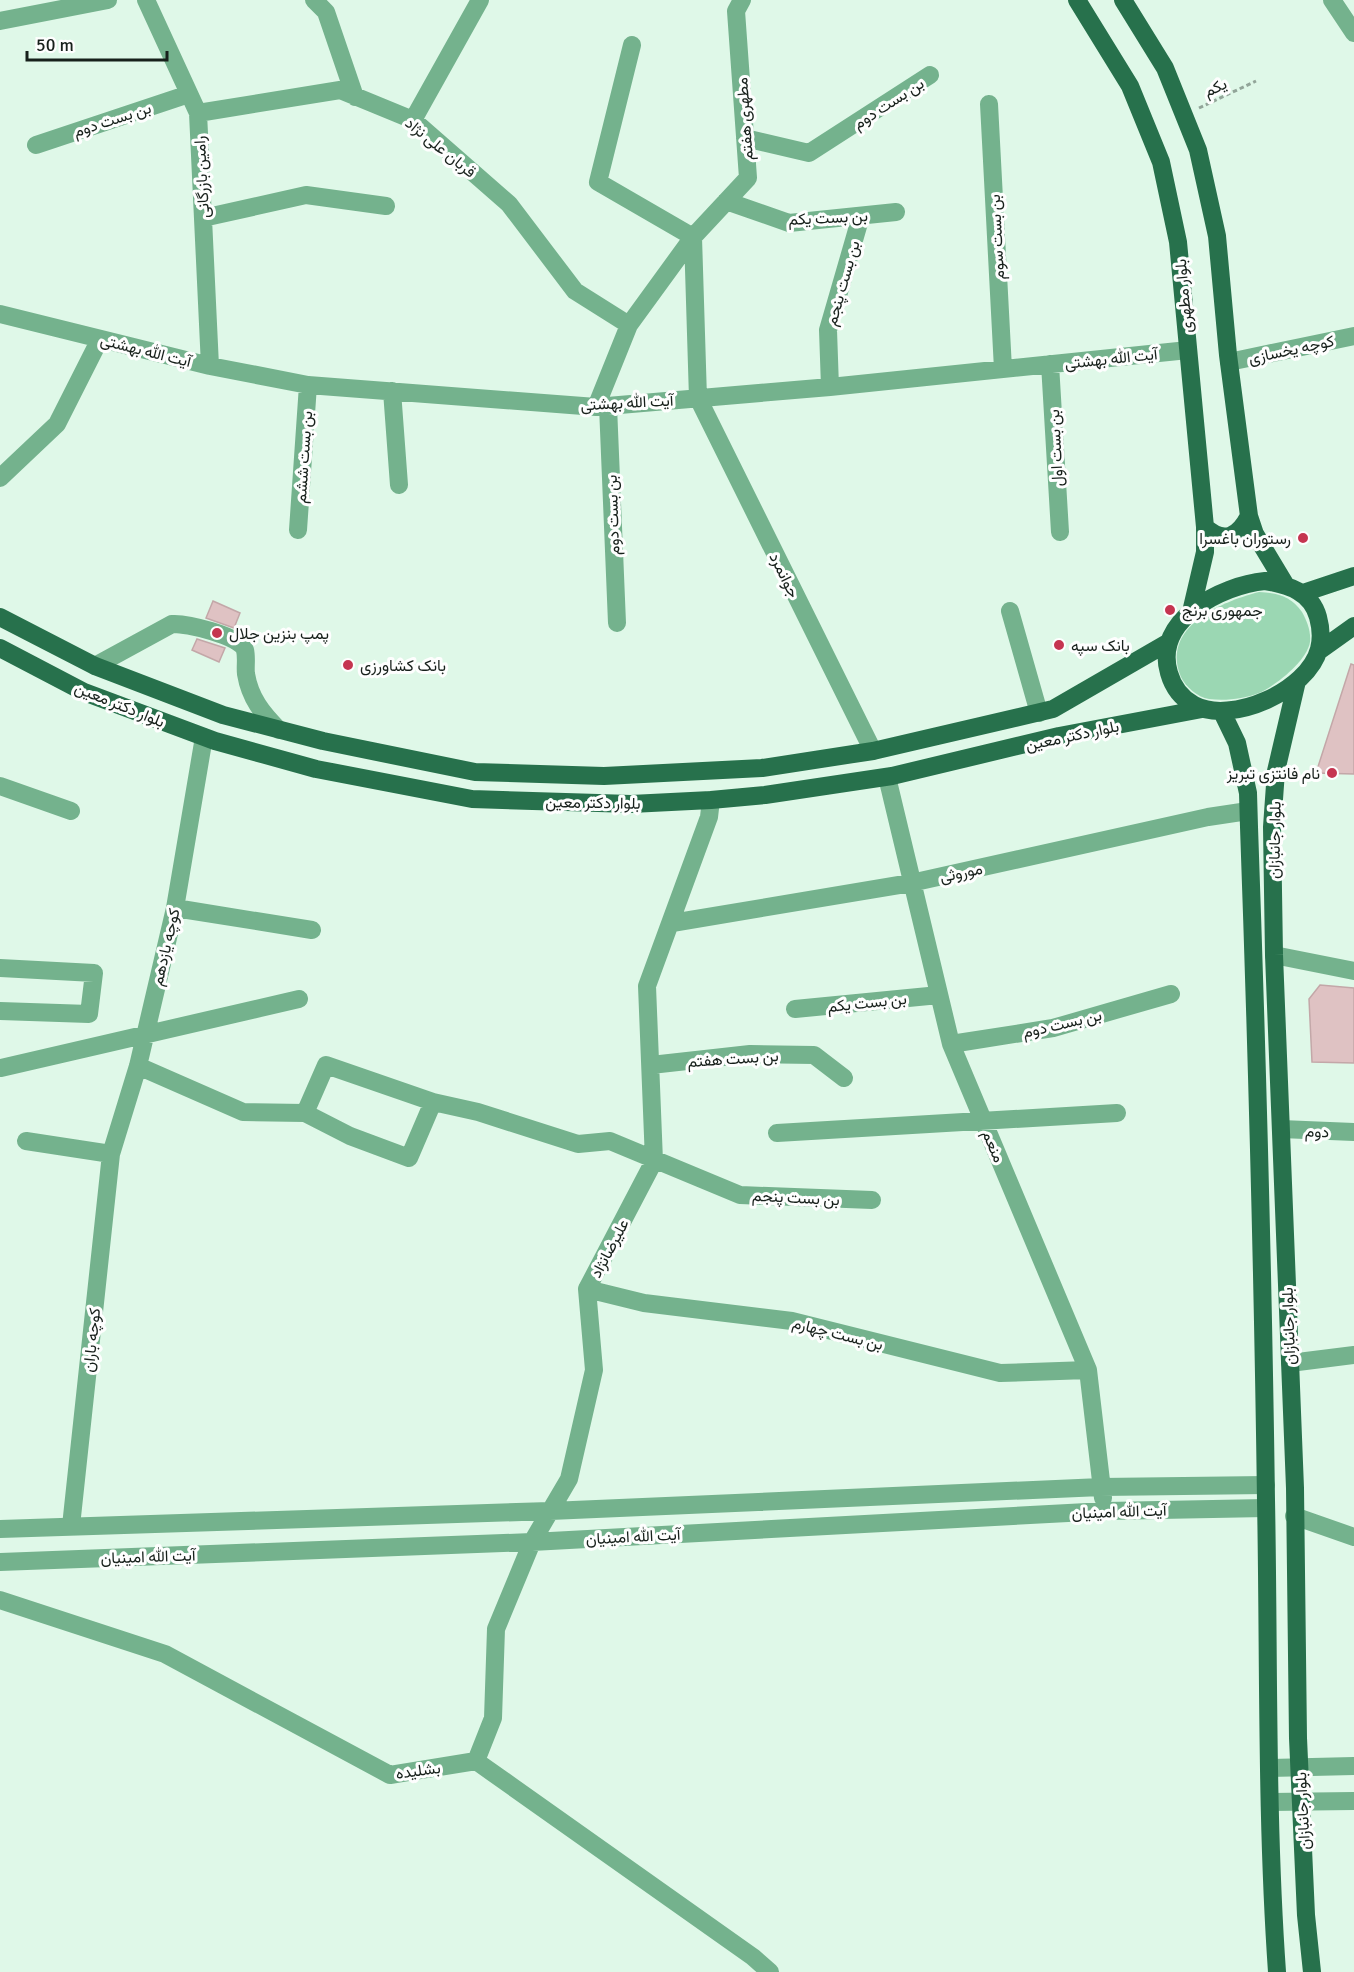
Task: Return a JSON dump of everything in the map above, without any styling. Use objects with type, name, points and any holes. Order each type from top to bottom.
[{"type":"main road","name":"بلوار مطهری","points":[[1077,0],[1130,86],[1161,162],[1178,242],[1205,527],[1205,552],[1191,612]]},
{"type":"main road","points":[[1123,0],[1165,68],[1198,150],[1217,236],[1229,362],[1249,516],[1255,534],[1285,584]]},
{"type":"main road","points":[[1205,527],[1212,534],[1222,538],[1232,536],[1243,527],[1249,516]]},
{"type":"main road","points":[[1303,593],[1354,576]]},
{"type":"main road","points":[[1265,581],[1285,584],[1303,593],[1316,610],[1322,630],[1319,651],[1309,668],[1297,681],[1270,698],[1240,710],[1222,712],[1202,709],[1184,699],[1172,683],[1166,663],[1169,642],[1179,625],[1191,612],[1218,595],[1248,583],[1265,581]]},
{"type":"main road","name":"بلوار دکتر معین","points":[[0,617],[95,666],[223,715],[279,730],[464,769],[604,776],[762,768],[873,751],[1053,709],[1169,642]]},
{"type":"main road","points":[[1319,651],[1354,626]]},
{"type":"main road","name":"بلوار دکتر معین","points":[[0,648],[84,692],[204,737],[316,769],[472,799],[631,804],[765,795],[887,777],[1059,736],[1202,709]]},
{"type":"main road","name":"بلوار جانبازان","points":[[1297,681],[1276,771],[1272,827],[1274,955],[1290,1363],[1300,1767],[1306,1915],[1312,1972]]},
{"type":"main road","name":"بلوار جانبازان","points":[[1222,712],[1237,743],[1248,793],[1254,953],[1266,1485],[1272,1898],[1277,1972]]},
{"type":"main road","points":[[1254,953],[1274,955]]},
{"type":"street","points":[[0,21],[108,0]]},
{"type":"street","name":"رامین بازرگانی","points":[[146,0],[198,113],[210,366]]},
{"type":"street","points":[[314,0],[326,12],[355,97]]},
{"type":"street","points":[[413,120],[480,0]]},
{"type":"street","name":"مطهری هفتم","points":[[602,406],[629,325],[693,237],[748,178],[736,11],[742,0]]},
{"type":"street","points":[[1332,0],[1354,33]]},
{"type":"street","points":[[632,45],[598,182],[693,237],[698,398]]},
{"type":"street","name":"بن بست دوم","points":[[745,138],[809,153],[930,75]]},
{"type":"street","name":"قربان علی نژاد","points":[[198,113],[340,90],[413,120],[508,204],[575,291],[629,325]]},
{"type":"street","name":"بن بست دوم","points":[[36,145],[189,94]]},
{"type":"street","name":"بن بست سوم","points":[[989,104],[1003,369]]},
{"type":"street","points":[[203,218],[306,195],[386,206]]},
{"type":"street","name":"بن بست یکم","points":[[726,201],[789,223],[896,212]]},
{"type":"street","name":"بن بست پنجم","points":[[830,387],[828,330],[861,216]]},
{"type":"street","name":"آیت الله بهشتی","points":[[0,314],[210,366],[308,385],[602,406],[830,387],[1188,350]]},
{"type":"street","name":"کوچه یخسازی","points":[[1229,362],[1354,336]]},
{"type":"street","points":[[0,478],[57,424],[100,339]]},
{"type":"street","name":"بن بست اول","points":[[1050,364],[1060,532]]},
{"type":"street","name":"بن بست ششم","points":[[298,530],[308,385]]},
{"type":"street","points":[[392,392],[399,485]]},
{"type":"street","name":"جوانمرد","points":[[698,398],[873,751]]},
{"type":"street","name":"بن بست دوم","points":[[602,406],[617,623]]},
{"type":"street","points":[[1010,611],[1039,712]]},
{"type":"street","points":[[95,666],[172,624],[184,623],[217,633],[240,642],[245,650],[246,672],[251,694],[261,712],[279,730]]},
{"type":"street","name":"کوچه یازدهم","points":[[111,1154],[138,1066],[175,908],[204,737]]},
{"type":"street","name":"منعم","points":[[887,777],[951,1044],[1088,1370],[1101,1487],[1106,1511]]},
{"type":"street","points":[[0,786],[71,811]]},
{"type":"street","name":"علیرضانژاد","points":[[476,1761],[493,1718],[496,1629],[532,1542],[569,1479],[594,1370],[587,1288],[654,1161],[648,986],[710,817],[711,800]]},
{"type":"street","name":"موروثی","points":[[672,923],[911,882],[1197,819],[1248,811]]},
{"type":"street","points":[[175,908],[312,930]]},
{"type":"street","points":[[1274,955],[1354,971]]},
{"type":"street","points":[[0,968],[94,973],[89,1014],[0,1011]]},
{"type":"street","name":"بن بست دوم","points":[[951,1044],[1053,1028],[1171,994]]},
{"type":"street","name":"بن بست یکم","points":[[795,1009],[939,995]]},
{"type":"street","points":[[1,1068],[299,999]]},
{"type":"street","name":"بن بست هفتم","points":[[651,1065],[750,1054],[814,1055],[844,1078]]},
{"type":"street","name":"بن بست پنجم","points":[[305,1113],[326,1065],[433,1102],[478,1112],[578,1144],[610,1141],[740,1195],[872,1200]]},
{"type":"street","points":[[138,1066],[243,1112],[305,1113],[350,1136],[409,1158],[433,1102]]},
{"type":"street","points":[[777,1133],[1117,1113]]},
{"type":"street","name":"دوم","points":[[1281,1129],[1354,1132]]},
{"type":"street","points":[[26,1141],[111,1154]]},
{"type":"street","name":"کوچه باران","points":[[70,1527],[111,1154]]},
{"type":"street","name":"بن بست چهارم","points":[[587,1288],[644,1303],[792,1321],[1000,1373],[1088,1370]]},
{"type":"street","points":[[1290,1363],[1354,1355]]},
{"type":"street","name":"آیت الله امینیان","points":[[0,1529],[550,1511],[1101,1487],[1266,1485]]},
{"type":"street","name":"آیت الله امینیان","points":[[0,1562],[532,1542],[1106,1511],[1266,1508]]},
{"type":"street","points":[[1294,1516],[1354,1537]]},
{"type":"street","name":"بشلیده","points":[[0,1600],[165,1654],[390,1775],[476,1761]]},
{"type":"street","points":[[476,1761],[753,1957],[770,1972]]},
{"type":"street","points":[[1269,1768],[1354,1766]]},
{"type":"street","points":[[1270,1802],[1354,1801]]},
{"type":"path","name":"یکم","points":[[1184,115],[1256,81]]},
{"type":"green space","points":[[1259,592],[1283,596],[1298,607],[1308,626],[1310,642],[1308,649],[1297,665],[1266,690],[1241,698],[1221,700],[1209,699],[1196,694],[1181,677],[1177,660],[1179,644],[1186,631],[1212,610]]},
{"type":"building","points":[[213,601],[240,613],[234,628],[206,618]]},
{"type":"building","points":[[197,639],[225,648],[219,662],[192,650]]},
{"type":"building","points":[[1351,664],[1354,665],[1354,774],[1316,773]]},
{"type":"building","points":[[1320,985],[1354,988],[1354,1063],[1312,1062],[1309,999]]},
{"type":"place","name":"رستوران باغسرا","points":[[1303,538]]},
{"type":"place","name":"جمهوری برنج","points":[[1170,610]]},
{"type":"place","name":"پمپ بنزین جلال","points":[[217,633]]},
{"type":"place","name":"بانک سپه","points":[[1059,645]]},
{"type":"place","name":"بانک کشاورزی","points":[[348,665]]},
{"type":"place","name":"نام فانتزی تبریز","points":[[1332,773]]}]
